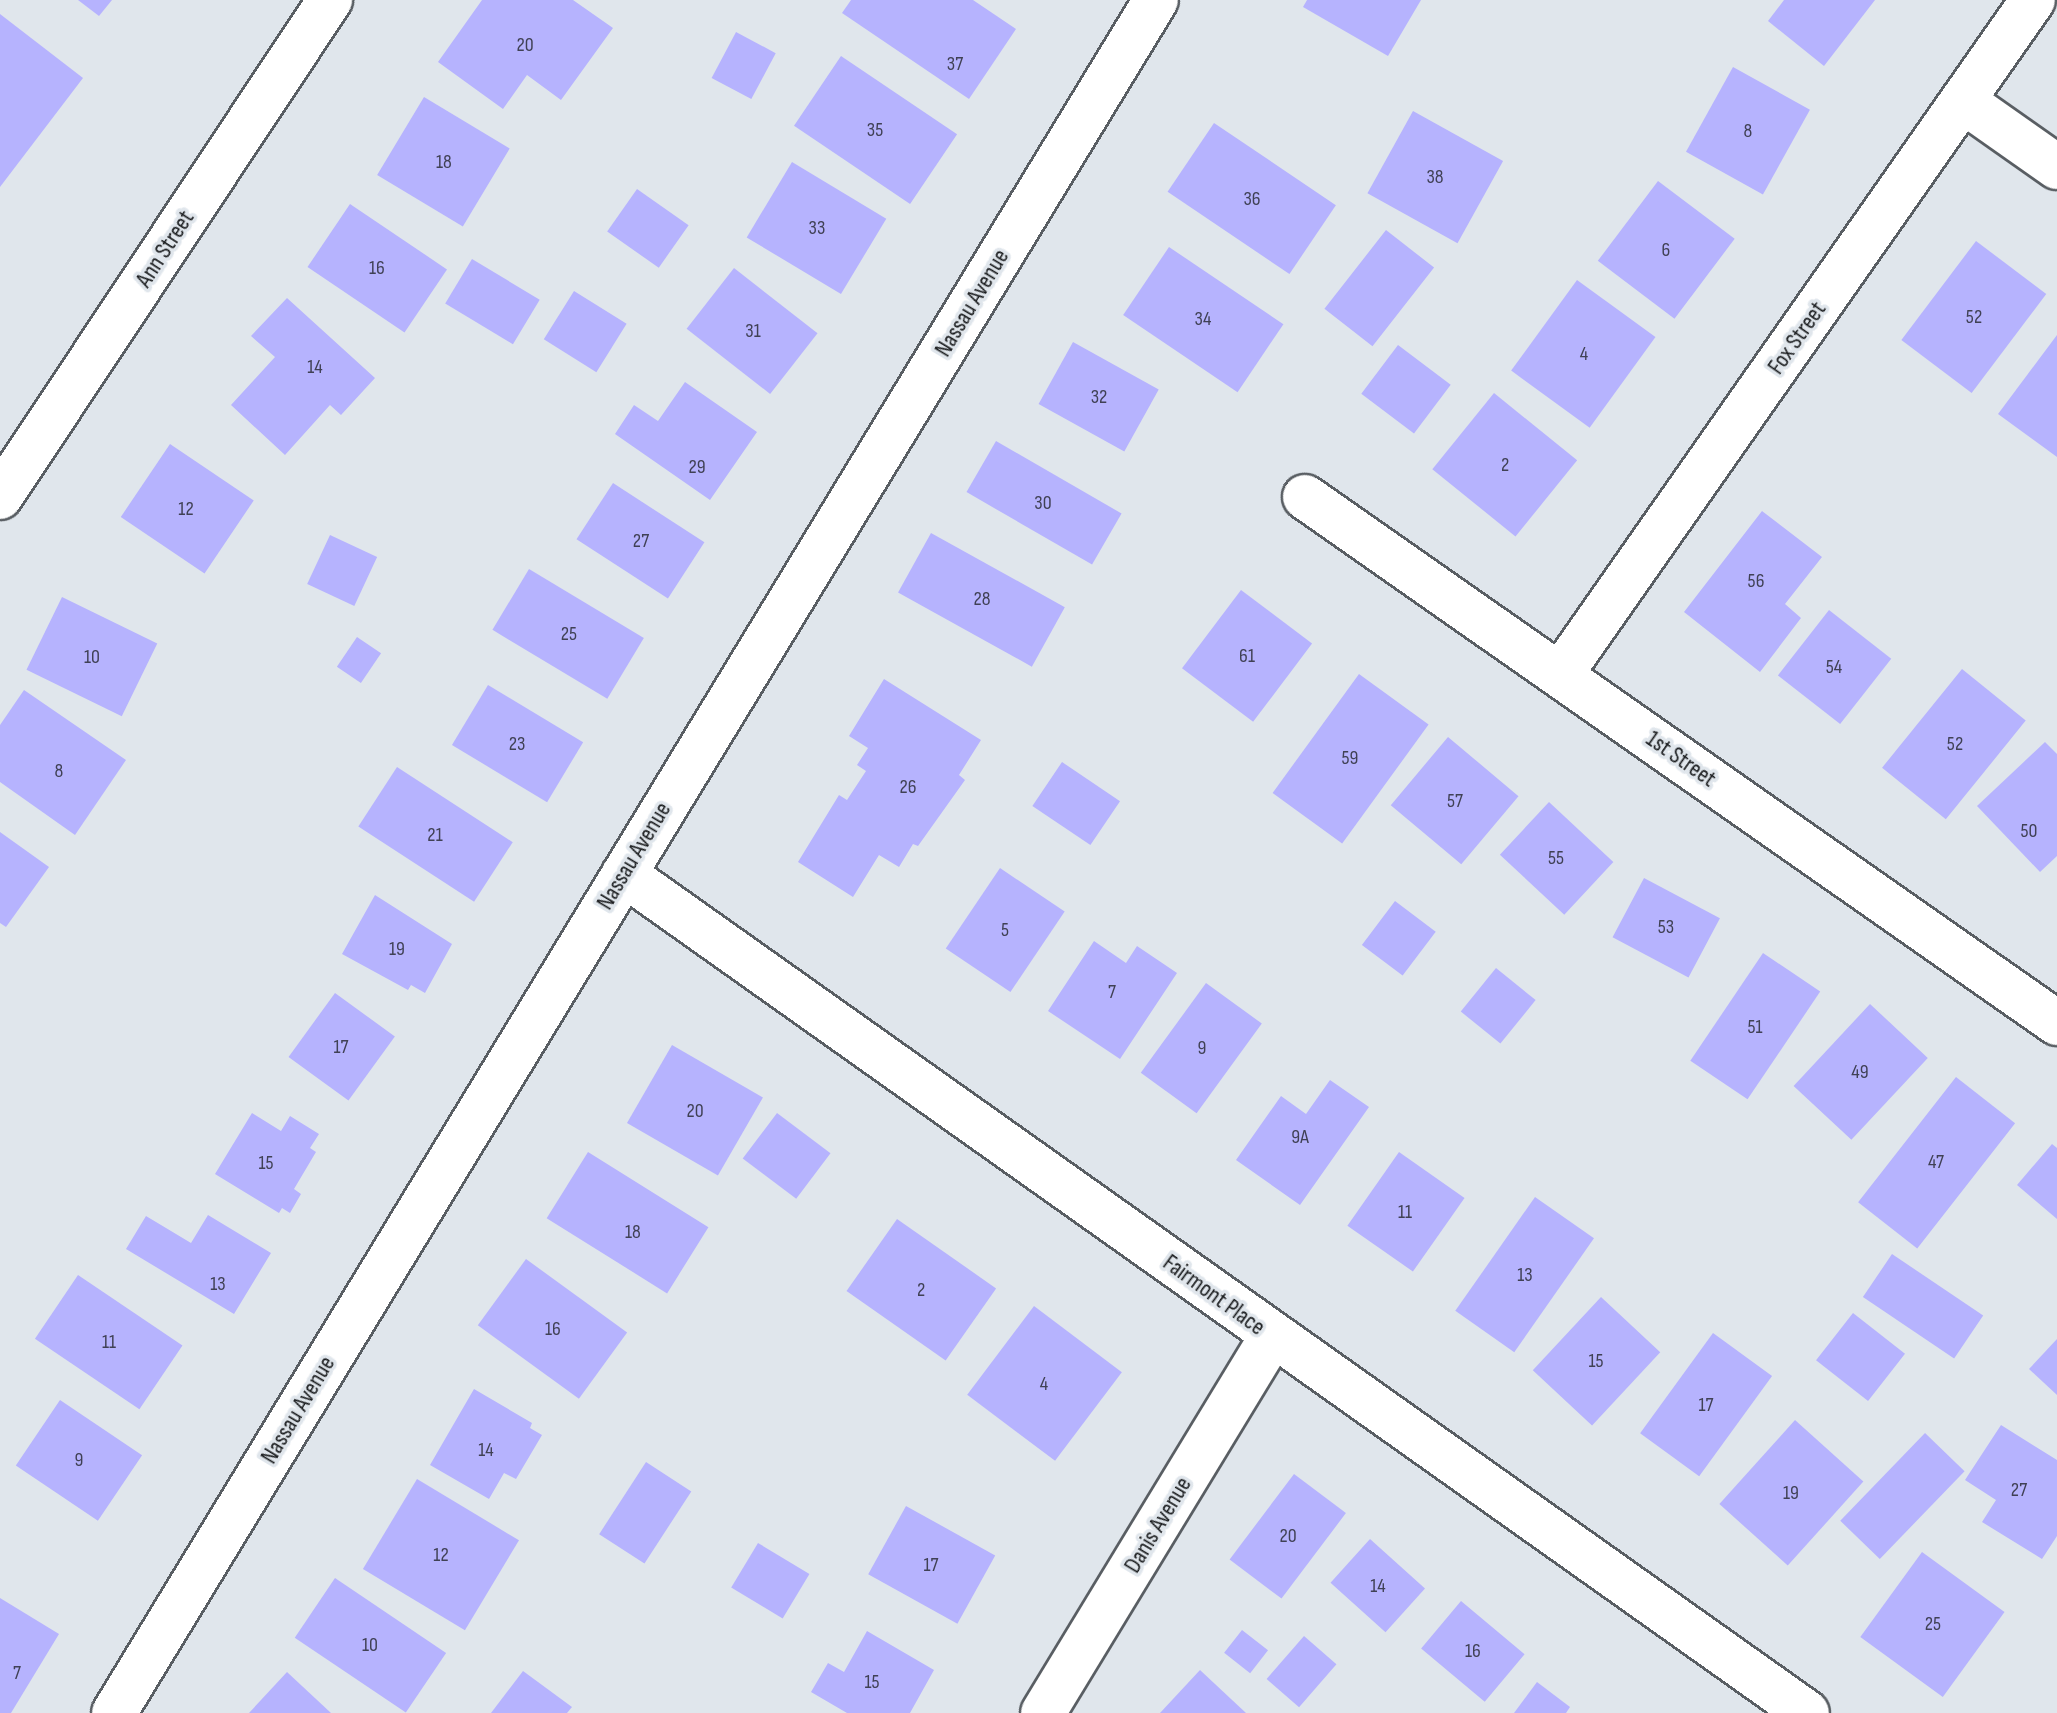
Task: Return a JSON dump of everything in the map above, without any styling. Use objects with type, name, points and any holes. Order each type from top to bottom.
[{"type":"street","name":"Ann Street","points":[[0,497],[330,0]]},
{"type":"street","name":"Nassau Avenue","points":[[114,1713],[1156,0]]},
{"type":"street","name":"Fox Street","points":[[1560,675],[2033,0]]},
{"type":"street","points":[[1963,101],[2057,167]]},
{"type":"street","name":"1st Street","points":[[1305,497],[2057,1023]]},
{"type":"street","name":"Fairmont Place","points":[[624,874],[1272,1337],[1807,1713]]},
{"type":"street","name":"Danis Avenue","points":[[1043,1713],[1272,1337]]},
{"type":"building","points":[[78,0],[112,0],[99,16]]},
{"type":"building","points":[[482,0],[573,0],[613,28],[561,100],[527,75],[503,109],[438,62]]},
{"type":"building","points":[[851,0],[973,0],[1016,29],[969,99],[842,13]]},
{"type":"building","points":[[1307,0],[1421,0],[1388,56],[1303,7]]},
{"type":"building","points":[[1784,0],[1875,0],[1824,66],[1768,21]]},
{"type":"building","points":[[0,14],[83,78],[0,187]]},
{"type":"building","points":[[736,32],[776,53],[751,99],[712,78]]},
{"type":"building","points":[[841,56],[957,134],[910,204],[794,126]]},
{"type":"building","points":[[1733,67],[1810,110],[1763,195],[1686,152]]},
{"type":"building","points":[[424,97],[510,149],[463,227],[377,175]]},
{"type":"building","points":[[1413,111],[1503,161],[1458,243],[1367,193]]},
{"type":"building","points":[[1214,123],[1336,205],[1289,274],[1168,192]]},
{"type":"building","points":[[792,162],[886,219],[841,294],[747,237]]},
{"type":"building","points":[[1658,181],[1735,239],[1674,319],[1598,261]]},
{"type":"building","points":[[637,189],[689,225],[659,268],[607,232]]},
{"type":"building","points":[[350,204],[447,269],[404,332],[308,267]]},
{"type":"building","points":[[1386,230],[1434,268],[1373,346],[1324,309]]},
{"type":"building","points":[[1976,241],[2046,294],[1972,393],[1901,340]]},
{"type":"building","points":[[1169,247],[1283,324],[1238,392],[1123,315]]},
{"type":"building","points":[[472,259],[540,300],[513,344],[445,304]]},
{"type":"building","points":[[734,268],[818,333],[770,394],[687,329]]},
{"type":"building","points":[[1577,280],[1655,337],[1590,428],[1511,371]]},
{"type":"building","points":[[574,291],[627,324],[596,372],[544,339]]},
{"type":"building","points":[[287,298],[375,378],[341,415],[330,405],[285,455],[231,405],[275,357],[251,336]]},
{"type":"building","points":[[2057,335],[2057,457],[1998,414]]},
{"type":"building","points":[[1073,342],[1159,390],[1124,452],[1039,404]]},
{"type":"building","points":[[1398,345],[1451,385],[1414,433],[1361,394]]},
{"type":"building","points":[[685,382],[757,432],[710,500],[615,434],[634,405],[658,421]]},
{"type":"building","points":[[1494,393],[1577,460],[1515,536],[1432,469]]},
{"type":"building","points":[[996,441],[1122,514],[1092,565],[966,492]]},
{"type":"building","points":[[170,444],[254,500],[205,573],[121,517]]},
{"type":"building","points":[[613,483],[704,542],[668,599],[577,539]]},
{"type":"building","points":[[1762,511],[1822,557],[1785,604],[1801,618],[1760,672],[1684,612]]},
{"type":"building","points":[[931,533],[1065,607],[1032,667],[898,592]]},
{"type":"building","points":[[330,535],[377,557],[354,606],[307,584]]},
{"type":"building","points":[[529,569],[644,638],[607,699],[492,630]]},
{"type":"building","points":[[1241,590],[1312,644],[1253,722],[1182,668]]},
{"type":"building","points":[[62,597],[157,643],[122,716],[26,670]]},
{"type":"building","points":[[1829,610],[1891,659],[1840,724],[1778,675]]},
{"type":"building","points":[[357,637],[381,653],[361,683],[337,667]]},
{"type":"building","points":[[1962,669],[2026,721],[1946,819],[1882,768]]},
{"type":"building","points":[[1359,674],[1429,725],[1342,843],[1273,793]]},
{"type":"building","points":[[884,679],[981,740],[959,775],[965,780],[918,846],[913,844],[899,867],[879,855],[853,897],[798,862],[839,795],[847,800],[866,771],[857,765],[868,748],[849,736]]},
{"type":"building","points":[[488,685],[583,742],[547,802],[452,745]]},
{"type":"building","points":[[24,690],[126,760],[75,835],[0,782],[0,725]]},
{"type":"building","points":[[1448,737],[1518,796],[1461,864],[1391,805]]},
{"type":"building","points":[[2045,742],[2057,754],[2057,856],[2040,872],[1977,806]]},
{"type":"building","points":[[1062,762],[1120,801],[1090,845],[1032,806]]},
{"type":"building","points":[[397,767],[513,842],[474,902],[358,827]]},
{"type":"building","points":[[1549,802],[1613,862],[1564,915],[1500,855]]},
{"type":"building","points":[[0,832],[49,867],[6,927],[0,923]]},
{"type":"building","points":[[1000,868],[1065,912],[1010,992],[946,948]]},
{"type":"building","points":[[1644,878],[1720,918],[1688,978],[1613,937]]},
{"type":"building","points":[[375,895],[452,944],[425,993],[411,985],[408,990],[342,954]]},
{"type":"building","points":[[1395,901],[1436,932],[1403,976],[1362,945]]},
{"type":"building","points":[[1094,941],[1126,963],[1137,946],[1177,973],[1120,1059],[1048,1011]]},
{"type":"building","points":[[1763,953],[1820,992],[1748,1099],[1690,1061]]},
{"type":"building","points":[[1496,968],[1536,1000],[1500,1044],[1461,1012]]},
{"type":"building","points":[[1206,983],[1262,1024],[1197,1113],[1141,1073]]},
{"type":"building","points":[[335,993],[395,1036],[348,1100],[289,1057]]},
{"type":"building","points":[[1870,1004],[1928,1058],[1851,1140],[1794,1086]]},
{"type":"building","points":[[672,1045],[763,1098],[718,1175],[627,1123]]},
{"type":"building","points":[[1956,1077],[2015,1123],[1917,1248],[1858,1202]]},
{"type":"building","points":[[1330,1080],[1369,1107],[1300,1205],[1236,1160],[1281,1096],[1306,1114]]},
{"type":"building","points":[[252,1113],[281,1131],[290,1116],[319,1134],[310,1148],[316,1152],[294,1189],[301,1194],[290,1213],[282,1208],[279,1213],[215,1174]]},
{"type":"building","points":[[777,1113],[831,1153],[796,1199],[743,1159]]},
{"type":"building","points":[[2052,1144],[2057,1148],[2057,1219],[2017,1185]]},
{"type":"building","points":[[588,1152],[708,1227],[667,1293],[547,1218]]},
{"type":"building","points":[[1399,1152],[1465,1198],[1413,1272],[1347,1226]]},
{"type":"building","points":[[1535,1197],[1594,1238],[1514,1352],[1455,1311]]},
{"type":"building","points":[[208,1215],[271,1253],[234,1314],[126,1249],[146,1216],[191,1243]]},
{"type":"building","points":[[897,1219],[996,1288],[946,1360],[847,1291]]},
{"type":"building","points":[[1892,1254],[1983,1316],[1954,1359],[1863,1297]]},
{"type":"building","points":[[526,1259],[627,1332],[579,1399],[478,1325]]},
{"type":"building","points":[[78,1275],[182,1345],[139,1409],[35,1339]]},
{"type":"building","points":[[1601,1297],[1660,1352],[1592,1425],[1533,1370]]},
{"type":"building","points":[[1034,1306],[1122,1372],[1055,1461],[967,1395]]},
{"type":"building","points":[[1853,1313],[1905,1354],[1868,1401],[1816,1360]]},
{"type":"building","points":[[1713,1333],[1772,1376],[1699,1476],[1640,1433]]},
{"type":"building","points":[[2057,1339],[2057,1395],[2029,1369]]},
{"type":"building","points":[[474,1389],[532,1423],[530,1428],[542,1435],[516,1479],[504,1473],[489,1499],[430,1465]]},
{"type":"building","points":[[60,1400],[142,1455],[98,1521],[16,1465]]},
{"type":"building","points":[[1795,1420],[1863,1482],[1788,1566],[1719,1504]]},
{"type":"building","points":[[2001,1425],[2057,1460],[2057,1536],[2042,1559],[1982,1522],[1996,1500],[1965,1480]]},
{"type":"building","points":[[1925,1433],[1965,1471],[1880,1559],[1840,1521]]},
{"type":"building","points":[[646,1462],[691,1491],[644,1564],[599,1534]]},
{"type":"building","points":[[1294,1474],[1346,1513],[1282,1599],[1230,1559]]},
{"type":"building","points":[[417,1479],[519,1540],[465,1630],[363,1569]]},
{"type":"building","points":[[906,1506],[995,1555],[957,1624],[868,1574]]},
{"type":"building","points":[[1370,1539],[1425,1589],[1386,1632],[1331,1583]]},
{"type":"building","points":[[758,1543],[809,1574],[783,1618],[731,1588]]},
{"type":"building","points":[[1922,1552],[2005,1612],[1943,1697],[1860,1637]]},
{"type":"building","points":[[335,1578],[446,1653],[406,1713],[295,1638]]},
{"type":"building","points":[[0,1598],[59,1634],[11,1713],[0,1713]]},
{"type":"building","points":[[1461,1601],[1525,1654],[1485,1702],[1421,1648]]},
{"type":"building","points":[[1242,1630],[1268,1650],[1250,1673],[1224,1653]]},
{"type":"building","points":[[867,1631],[934,1670],[910,1713],[847,1713],[811,1692],[828,1663],[844,1672]]},
{"type":"building","points":[[1304,1636],[1336,1664],[1299,1707],[1267,1679]]},
{"type":"building","points":[[1200,1670],[1246,1713],[1160,1713]]},
{"type":"building","points":[[523,1671],[572,1707],[567,1713],[491,1713]]},
{"type":"building","points":[[287,1672],[331,1713],[249,1713]]},
{"type":"building","points":[[1537,1682],[1570,1707],[1566,1713],[1514,1713]]}]
